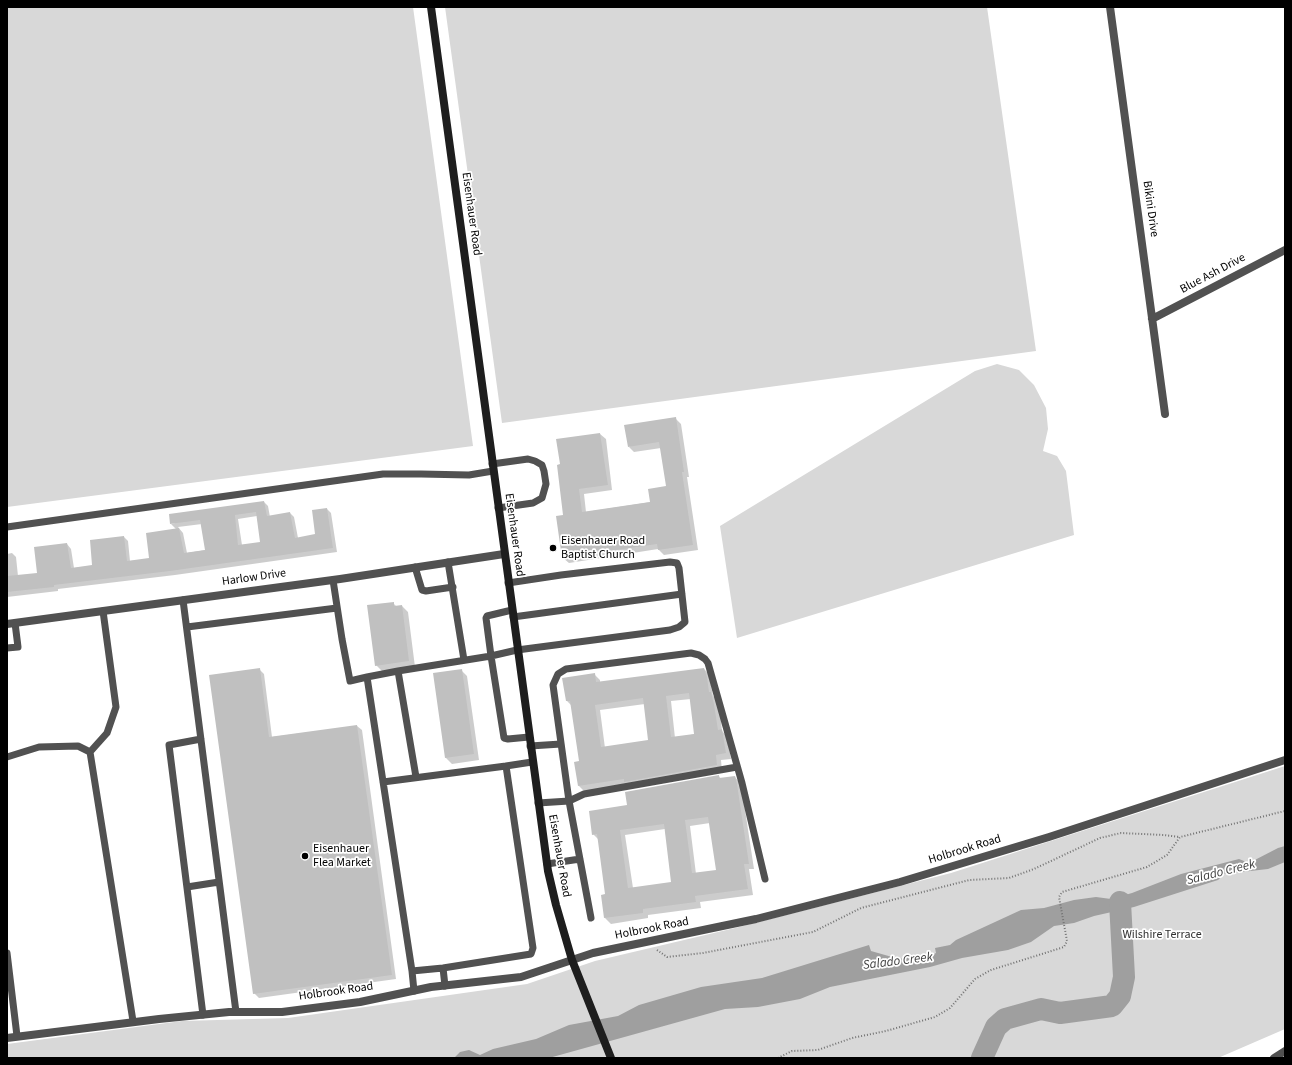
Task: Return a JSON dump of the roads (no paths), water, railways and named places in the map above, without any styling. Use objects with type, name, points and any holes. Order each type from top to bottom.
[{"type":"main road","name":"Eisenhauer Road","points":[[431,7],[547,864],[556,905],[572,960],[611,1058]]},
{"type":"street","name":"Bikini Drive","points":[[1110,7],[1165,414]]},
{"type":"street","name":"Blue Ash Drive","points":[[1152,319],[1285,250]]},
{"type":"street","name":"Harlow Drive","points":[[11,623],[333,580],[504,554]]},
{"type":"street","name":"Holbrook Road","points":[[7,1038],[133,1021],[236,1012],[290,1011],[360,1002],[445,986],[521,977],[593,953],[756,919],[900,882],[1049,837],[1285,760]]},
{"type":"street","points":[[1274,1058],[1285,1051]]},
{"type":"lane","points":[[7,527],[383,474],[468,475],[493,467],[528,459],[542,465],[546,484],[542,498],[533,503],[498,508]]},
{"type":"lane","points":[[448,562],[464,660]]},
{"type":"lane","points":[[333,580],[350,681],[518,650],[670,630],[679,627],[686,622],[679,568],[677,563],[670,562],[508,583]]},
{"type":"lane","points":[[415,567],[422,590],[426,591],[453,587]]},
{"type":"lane","points":[[529,737],[504,738],[491,656],[487,616],[682,594]]},
{"type":"lane","points":[[183,600],[236,1012]]},
{"type":"lane","points":[[187,627],[337,608]]},
{"type":"lane","points":[[90,752],[107,733],[116,707],[103,611]]},
{"type":"lane","points":[[7,648],[18,647],[11,623]]},
{"type":"lane","points":[[591,918],[569,801],[553,685],[558,674],[566,669],[691,653],[699,655],[708,663],[737,767],[765,879]]},
{"type":"lane","points":[[398,671],[416,777]]},
{"type":"lane","points":[[367,678],[414,991]]},
{"type":"lane","points":[[201,739],[169,744],[203,1015]]},
{"type":"lane","points":[[530,746],[561,744]]},
{"type":"lane","points":[[7,757],[39,747],[78,746],[90,752]]},
{"type":"lane","points":[[90,752],[133,1021]]},
{"type":"lane","points":[[383,782],[532,762]]},
{"type":"lane","points":[[412,971],[443,968],[531,954],[533,948],[506,766]]},
{"type":"lane","points":[[538,802],[569,801],[584,794],[737,767]]},
{"type":"lane","points":[[547,864],[580,859]]},
{"type":"lane","points":[[187,887],[219,882]]},
{"type":"lane","points":[[7,953],[17,1036]]},
{"type":"lane","points":[[443,968],[445,986]]},
{"type":"water","name":"Salado Creek","points":[[1285,846],[1285,862],[1268,869],[1224,874],[1218,880],[1134,907],[1094,916],[1074,923],[1054,926],[1031,942],[1008,950],[962,958],[930,967],[830,987],[800,999],[758,1007],[725,1009],[549,1058],[454,1058],[460,1052],[469,1050],[480,1055],[493,1049],[536,1039],[569,1025],[618,1016],[639,1005],[701,987],[762,978],[869,945],[871,951],[899,959],[912,956],[930,956],[936,953],[935,948],[950,945],[956,940],[1021,910],[1044,908],[1074,900],[1096,897],[1111,899],[1132,893],[1181,874],[1239,859],[1249,863]]},
{"type":"waterway","points":[[982,1058],[996,1027],[1005,1019],[1041,1009],[1060,1013],[1112,1006],[1120,996],[1124,977],[1120,902]]},
{"type":"place","name":"Eisenhauer Road Baptist Church","points":[[553,548]]},
{"type":"place","name":"Eisenhauer Flea Market","points":[[305,856]]},
{"type":"park label","name":"Wilshire Terrace","points":[[1162,935]]}]
